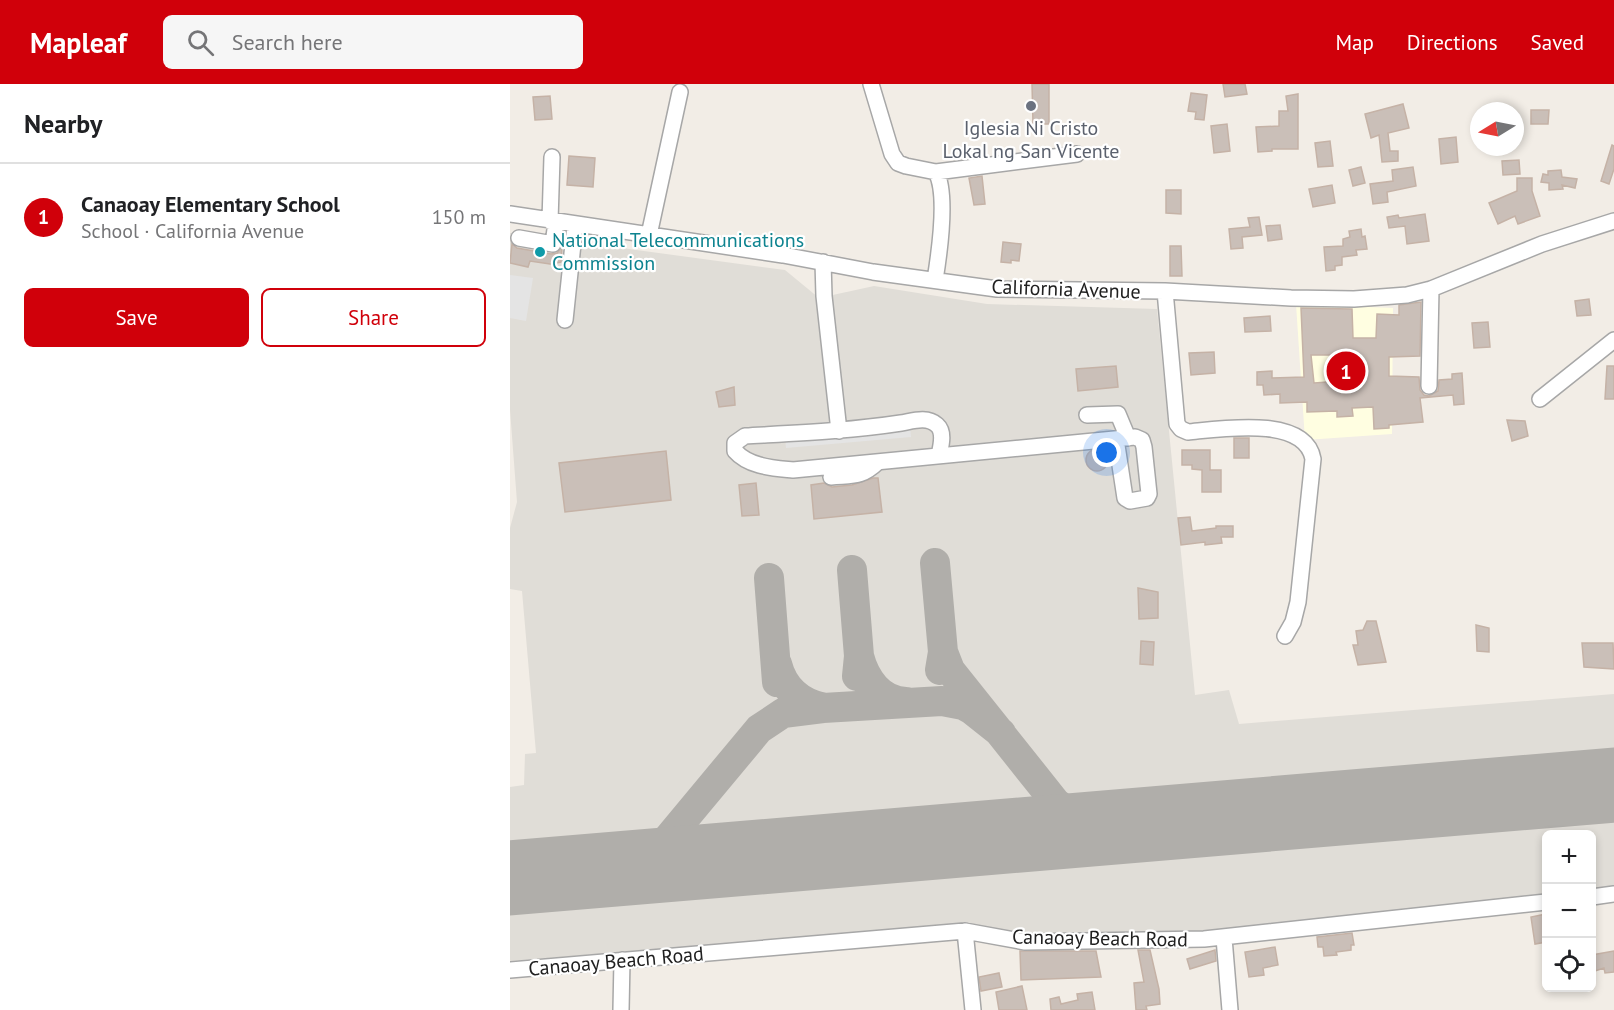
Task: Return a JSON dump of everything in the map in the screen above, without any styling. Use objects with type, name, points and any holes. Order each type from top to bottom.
[{"type":"street","points":[[871,84],[887,142],[898,163],[906,166],[936,172],[1077,154]]},
{"type":"street","points":[[649,235],[680,92]]},
{"type":"street","points":[[519,238],[553,244],[552,157]]},
{"type":"street","points":[[935,280],[942,232],[936,172]]},
{"type":"street","name":"California Avenue","points":[[510,214],[823,262],[873,273],[997,289],[1165,291],[1354,299],[1407,295],[1431,289],[1542,244],[1614,220]]},
{"type":"street","points":[[565,320],[575,225]]},
{"type":"street","points":[[823,262],[824,296],[839,431]]},
{"type":"street","points":[[1430,386],[1431,289]]},
{"type":"street","points":[[1165,291],[1178,424],[1181,429],[1188,432],[1259,427],[1295,436],[1306,443],[1311,451],[1313,459],[1298,602],[1293,622],[1285,636]]},
{"type":"street","points":[[1540,399],[1614,340]]},
{"type":"street","points":[[939,455],[941,429],[929,420],[839,431],[745,436],[735,443],[735,451],[747,460],[767,466],[800,470],[1122,439],[1118,414],[1087,415]]},
{"type":"street","points":[[1596,896],[1614,894]]},
{"type":"street","name":"Canaoay Beach Road","points":[[510,970],[965,931],[1025,942],[1224,938],[1542,902]]},
{"type":"street","points":[[965,931],[973,1010]]},
{"type":"street","points":[[1224,938],[1230,1010]]},
{"type":"street","points":[[621,1010],[622,960]]},
{"type":"shaded area","points":[[510,233],[785,270],[819,298],[874,286],[987,304],[1157,309],[1195,695],[1229,690],[1239,724],[1614,694],[1614,889],[1596,891],[1596,830],[1542,830],[1542,897],[1208,934],[1026,934],[967,924],[510,961],[510,787],[524,785],[525,754],[536,753],[522,591],[510,589],[510,528],[517,502],[510,410]]},
{"type":"shaded area","points":[[510,275],[533,278],[526,321],[510,318]]},
{"type":"shaded area","points":[[1296,304],[1393,308],[1392,434],[1305,440]]},
{"type":"shaded area","points":[[909,415],[911,437],[786,448],[784,426]]},
{"type":"building","points":[[1032,84],[1049,84],[1049,124],[1033,124]]},
{"type":"building","points":[[1223,84],[1245,84],[1247,94],[1225,97]]},
{"type":"building","points":[[1191,93],[1207,95],[1204,120],[1195,119],[1196,112],[1188,111]]},
{"type":"building","points":[[1298,94],[1298,149],[1272,149],[1272,151],[1258,152],[1256,127],[1279,126],[1279,111],[1288,111],[1286,96]]},
{"type":"building","points":[[550,96],[552,119],[535,120],[533,97]]},
{"type":"building","points":[[1403,104],[1409,128],[1388,133],[1390,151],[1398,151],[1398,161],[1382,162],[1379,135],[1371,138],[1365,114]]},
{"type":"building","points":[[1531,110],[1549,110],[1548,124],[1531,124]]},
{"type":"building","points":[[1227,124],[1230,151],[1214,153],[1211,126]]},
{"type":"building","points":[[1456,137],[1458,162],[1441,164],[1439,139]]},
{"type":"building","points":[[1330,141],[1333,166],[1318,167],[1315,143]]},
{"type":"building","points":[[1612,145],[1614,146],[1614,169],[1609,184],[1601,181]]},
{"type":"building","points":[[569,156],[595,158],[593,187],[567,185]]},
{"type":"building","points":[[1519,160],[1520,174],[1503,175],[1502,161]]},
{"type":"building","points":[[1361,167],[1365,183],[1353,186],[1349,170]]},
{"type":"building","points":[[1413,167],[1416,186],[1387,192],[1388,202],[1373,204],[1370,184],[1393,181],[1392,170]]},
{"type":"building","points":[[1561,170],[1562,177],[1577,179],[1575,188],[1562,185],[1563,189],[1549,190],[1549,183],[1541,182],[1543,174],[1548,175],[1548,171]]},
{"type":"building","points":[[982,176],[985,204],[974,205],[969,178]]},
{"type":"building","points":[[1517,178],[1532,178],[1532,191],[1540,216],[1518,224],[1515,216],[1498,224],[1489,203],[1517,191]]},
{"type":"building","points":[[1332,185],[1335,203],[1313,207],[1309,189]]},
{"type":"building","points":[[1166,190],[1181,190],[1181,214],[1166,213]]},
{"type":"building","points":[[1425,214],[1429,241],[1407,244],[1405,226],[1389,228],[1387,217],[1398,215],[1399,218]]},
{"type":"building","points":[[1259,217],[1262,235],[1242,237],[1243,248],[1231,249],[1229,229],[1250,227],[1248,218]]},
{"type":"building","points":[[1280,225],[1282,239],[1268,241],[1266,226]]},
{"type":"building","points":[[1361,229],[1362,237],[1365,236],[1367,249],[1356,250],[1357,255],[1342,257],[1342,265],[1335,266],[1335,270],[1326,271],[1324,247],[1343,246],[1343,239],[1350,237],[1349,231]]},
{"type":"building","points":[[1003,242],[1021,244],[1019,261],[1001,262]]},
{"type":"building","points":[[512,244],[517,248],[551,254],[557,253],[562,246],[561,262],[550,264],[530,261],[528,267],[510,263]]},
{"type":"building","points":[[1170,246],[1181,246],[1182,276],[1170,276]]},
{"type":"building","points":[[1589,299],[1591,315],[1577,316],[1575,301]]},
{"type":"building","points":[[1421,302],[1420,356],[1389,357],[1389,376],[1419,377],[1420,390],[1424,395],[1429,396],[1438,391],[1439,380],[1452,379],[1452,374],[1462,373],[1464,404],[1454,405],[1453,395],[1420,398],[1423,422],[1389,425],[1389,428],[1374,429],[1373,407],[1352,408],[1353,416],[1337,417],[1337,411],[1307,412],[1307,402],[1280,403],[1280,394],[1264,395],[1263,385],[1257,385],[1257,372],[1272,371],[1272,378],[1304,377],[1301,308],[1352,309],[1353,338],[1376,338],[1377,314],[1399,315],[1399,305]],"holes":[[[1311,355],[1340,355],[1341,381],[1314,383]]]},
{"type":"building","points":[[1270,316],[1271,331],[1245,332],[1244,318]]},
{"type":"building","points":[[1488,322],[1490,347],[1474,348],[1472,323]]},
{"type":"building","points":[[1214,352],[1215,373],[1191,375],[1189,353]]},
{"type":"building","points":[[1116,366],[1118,387],[1078,391],[1076,369]]},
{"type":"building","points":[[1607,366],[1614,366],[1614,399],[1605,399]]},
{"type":"building","points":[[734,387],[735,405],[719,407],[716,392]]},
{"type":"building","points":[[1507,420],[1525,421],[1528,436],[1512,441]]},
{"type":"building","points":[[1234,438],[1249,438],[1249,458],[1234,458]]},
{"type":"building","points":[[1097,449],[1107,456],[1108,460],[1101,470],[1097,471],[1087,464],[1086,460],[1093,450]]},
{"type":"building","points":[[1182,450],[1210,450],[1210,470],[1221,470],[1221,492],[1202,492],[1202,470],[1192,469],[1192,465],[1182,465]]},
{"type":"building","points":[[666,451],[671,500],[565,512],[559,463]]},
{"type":"building","points":[[878,478],[882,512],[814,519],[811,485],[824,483],[832,487],[852,485]]},
{"type":"building","points":[[756,483],[759,515],[742,516],[739,485]]},
{"type":"building","points":[[1190,517],[1192,531],[1216,528],[1216,526],[1233,526],[1233,537],[1221,537],[1222,543],[1205,545],[1205,542],[1181,545],[1178,518]]},
{"type":"building","points":[[1138,588],[1158,592],[1158,618],[1139,619]]},
{"type":"building","points":[[1367,621],[1376,621],[1386,662],[1358,665],[1353,645],[1358,645],[1356,631],[1363,630]]},
{"type":"building","points":[[1476,625],[1489,628],[1489,652],[1477,651]]},
{"type":"building","points":[[1141,641],[1154,642],[1153,665],[1140,664]]},
{"type":"building","points":[[1582,643],[1613,643],[1614,669],[1584,667]]},
{"type":"building","points":[[1542,915],[1542,943],[1535,944],[1531,917]]},
{"type":"building","points":[[1352,933],[1354,945],[1351,945],[1351,950],[1336,952],[1337,955],[1324,956],[1323,947],[1318,947],[1317,937]]},
{"type":"building","points":[[1275,947],[1278,965],[1263,968],[1264,975],[1249,977],[1245,952]]},
{"type":"building","points":[[1138,950],[1150,950],[1159,989],[1160,1004],[1146,1006],[1147,1010],[1136,1010],[1134,983],[1144,982]]},
{"type":"building","points":[[1215,950],[1216,961],[1190,969],[1187,959]]},
{"type":"building","points":[[1020,951],[1096,951],[1101,977],[1021,980]]},
{"type":"building","points":[[1614,951],[1614,972],[1605,973],[1604,968],[1596,971],[1596,954]]},
{"type":"building","points":[[999,973],[1002,987],[981,991],[979,977]]},
{"type":"building","points":[[1022,986],[1027,1010],[999,1010],[996,992]]},
{"type":"building","points":[[1092,992],[1095,1010],[1051,1010],[1050,999],[1059,997],[1061,1004],[1078,1000],[1077,994]]},
{"type":"taxiway","points":[[935,563],[943,652],[940,670]]},
{"type":"taxiway","points":[[852,570],[859,656],[857,676]]},
{"type":"taxiway","points":[[769,578],[777,682]]},
{"type":"taxiway","points":[[943,652],[950,670],[1056,803],[1081,822],[1106,828]]},
{"type":"taxiway","points":[[859,656],[865,673],[881,693],[897,701],[906,702]]},
{"type":"taxiway","points":[[777,664],[783,680],[793,693],[815,706],[824,708]]},
{"type":"taxiway","points":[[604,870],[642,862],[660,848],[759,729],[783,713],[823,708],[942,701],[963,705],[1001,733]]},
{"type":"taxiway","points":[[1034,834],[1054,829],[1059,823],[1060,811],[1056,803]]},
{"type":"taxiway","points":[[668,840],[664,853],[669,860],[697,862]]},
{"type":"runway","points":[[510,878],[1614,785]]},
{"type":"place","name":"Iglesia Ni Cristo Lokal ng San Vicente","points":[[1031,106]]},
{"type":"place","name":"National Telecommunications Commission","points":[[540,252]]},
{"type":"place","name":"Canaoay Elementary School","points":[[1346,371]]}]
